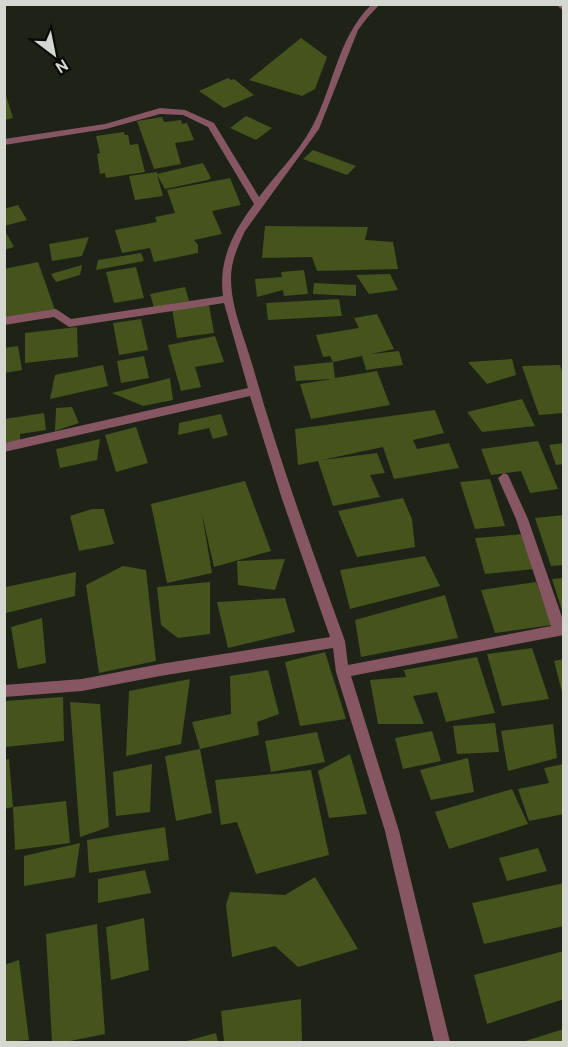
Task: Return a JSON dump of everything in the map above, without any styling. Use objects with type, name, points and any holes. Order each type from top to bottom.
[{"type":"street","points":[[377,4],[359,25],[346,48],[336,83],[316,128],[295,161],[259,205],[235,243],[227,267],[228,299],[254,391],[338,641],[343,672],[392,831],[442,1042]]},
{"type":"street","points":[[558,4],[564,9]]},
{"type":"street","points":[[4,142],[106,126],[160,111],[185,113],[211,125],[259,205]]},
{"type":"street","points":[[4,321],[56,313],[69,323],[228,299]]},
{"type":"street","points":[[4,448],[254,391]]},
{"type":"street","points":[[343,672],[561,629],[522,519],[504,478]]},
{"type":"street","points":[[4,691],[82,686],[160,670],[338,641]]},
{"type":"building","points":[[301,38],[327,57],[315,89],[302,96],[249,80]]},
{"type":"building","points":[[228,78],[234,79],[254,95],[224,108],[199,91]]},
{"type":"building","points":[[4,89],[13,118],[4,120]]},
{"type":"building","points":[[246,116],[272,128],[256,140],[230,128]]},
{"type":"building","points":[[162,117],[164,122],[181,120],[182,124],[187,123],[194,140],[175,143],[181,164],[154,169],[137,121]]},
{"type":"building","points":[[124,132],[128,135],[130,145],[138,144],[145,172],[106,178],[105,173],[100,174],[97,154],[100,153],[96,136]]},
{"type":"building","points":[[313,150],[356,166],[347,175],[303,159]]},
{"type":"building","points":[[203,163],[211,178],[208,180],[165,189],[157,175],[163,196],[135,200],[129,176],[157,172],[157,174]]},
{"type":"building","points":[[230,178],[241,205],[212,211],[222,234],[194,240],[198,245],[198,253],[154,262],[150,248],[122,253],[115,230],[157,222],[155,217],[175,213],[167,190]]},
{"type":"building","points":[[18,205],[27,220],[4,226],[4,209]]},
{"type":"building","points":[[265,226],[368,227],[365,240],[393,242],[398,269],[317,271],[312,257],[262,258]]},
{"type":"building","points":[[4,229],[14,247],[4,250]]},
{"type":"building","points":[[89,237],[82,256],[52,261],[49,244]]},
{"type":"building","points":[[141,253],[144,261],[96,270],[98,260]]},
{"type":"building","points":[[38,262],[55,310],[4,318],[4,269]]},
{"type":"building","points":[[82,265],[80,275],[56,282],[51,274]]},
{"type":"building","points":[[136,267],[144,298],[114,303],[106,272]]},
{"type":"building","points":[[304,270],[308,294],[284,296],[283,290],[257,297],[255,279],[282,277],[281,272]]},
{"type":"building","points":[[390,274],[398,290],[369,294],[356,275]]},
{"type":"building","points":[[314,283],[356,285],[356,296],[313,294]]},
{"type":"building","points":[[185,287],[189,301],[154,307],[150,294]]},
{"type":"building","points":[[339,299],[342,316],[268,320],[266,303]]},
{"type":"building","points":[[209,305],[214,333],[177,338],[172,309]]},
{"type":"building","points":[[377,314],[394,349],[371,354],[399,351],[403,365],[366,370],[362,356],[333,362],[330,356],[323,357],[316,335],[359,328],[354,318]]},
{"type":"building","points":[[141,319],[148,350],[119,355],[113,323]]},
{"type":"building","points":[[77,327],[78,357],[25,363],[25,333]]},
{"type":"building","points":[[215,336],[224,362],[195,367],[201,387],[181,391],[168,345]]},
{"type":"building","points":[[18,346],[22,370],[4,373],[4,348]]},
{"type":"building","points":[[144,356],[149,378],[121,383],[117,361]]},
{"type":"building","points":[[512,359],[516,375],[487,384],[468,362]]},
{"type":"building","points":[[333,362],[335,378],[377,371],[390,405],[311,419],[300,384],[332,379],[296,381],[294,366]]},
{"type":"building","points":[[103,365],[108,386],[50,399],[55,375]]},
{"type":"building","points":[[560,365],[564,378],[564,413],[539,415],[522,366]]},
{"type":"building","points":[[170,378],[173,400],[143,406],[112,393]]},
{"type":"building","points":[[522,399],[535,426],[482,432],[467,412]]},
{"type":"building","points":[[72,407],[79,423],[55,431],[56,408]]},
{"type":"building","points":[[435,410],[444,433],[413,440],[417,449],[449,443],[459,468],[394,479],[383,447],[322,460],[377,453],[385,473],[370,475],[380,497],[333,506],[318,461],[298,465],[295,429]]},
{"type":"building","points":[[44,413],[46,430],[20,434],[20,440],[4,443],[4,419]]},
{"type":"building","points":[[221,414],[228,435],[213,439],[209,428],[178,435],[179,423]]},
{"type":"building","points":[[136,427],[148,463],[116,472],[105,435]]},
{"type":"building","points":[[100,439],[97,460],[60,468],[56,449]]},
{"type":"building","points":[[538,441],[558,489],[530,493],[521,471],[491,475],[481,449]]},
{"type":"building","points":[[564,443],[564,464],[556,465],[549,445]]},
{"type":"building","points":[[490,479],[505,526],[475,529],[460,482]]},
{"type":"building","points":[[245,481],[271,551],[214,567],[202,514],[212,573],[167,583],[151,504]]},
{"type":"building","points":[[403,498],[412,519],[415,547],[357,557],[338,511]]},
{"type":"building","points":[[92,509],[104,509],[114,544],[79,551],[70,516]]},
{"type":"building","points":[[564,515],[564,565],[551,566],[535,518]]},
{"type":"building","points":[[524,534],[535,569],[485,574],[475,538]]},
{"type":"building","points":[[425,556],[440,586],[350,609],[340,570]]},
{"type":"building","points":[[285,559],[275,590],[238,585],[237,561]]},
{"type":"building","points":[[123,566],[146,570],[156,661],[99,673],[86,585]]},
{"type":"building","points":[[76,572],[75,596],[6,613],[6,587]]},
{"type":"building","points":[[564,578],[564,614],[563,614],[552,579]]},
{"type":"building","points":[[210,582],[210,634],[178,638],[161,625],[157,587]]},
{"type":"building","points":[[536,582],[552,625],[495,633],[481,590]]},
{"type":"building","points":[[445,595],[458,638],[361,657],[355,620]]},
{"type":"building","points":[[285,598],[295,632],[228,648],[217,602]]},
{"type":"building","points":[[42,618],[46,663],[18,669],[11,627]]},
{"type":"building","points":[[532,648],[549,699],[502,706],[487,654]]},
{"type":"building","points":[[325,652],[346,719],[300,726],[285,662]]},
{"type":"building","points":[[477,657],[495,713],[446,722],[437,692],[413,696],[424,724],[378,724],[370,680],[406,677],[404,670]]},
{"type":"building","points":[[564,659],[564,695],[563,696],[554,661]]},
{"type":"building","points":[[268,670],[279,714],[257,722],[259,735],[200,749],[192,722],[231,714],[230,676]]},
{"type":"building","points":[[190,679],[181,744],[126,756],[129,691]]},
{"type":"building","points":[[63,697],[64,741],[4,747],[4,701]]},
{"type":"building","points":[[70,702],[100,704],[109,827],[80,837]]},
{"type":"building","points":[[495,723],[499,752],[457,754],[453,726]]},
{"type":"building","points":[[553,724],[557,758],[508,771],[501,731]]},
{"type":"building","points":[[432,731],[441,761],[403,769],[395,738]]},
{"type":"building","points":[[317,732],[325,762],[271,772],[265,741]]},
{"type":"building","points":[[200,749],[212,813],[176,821],[165,756]]},
{"type":"building","points":[[350,754],[367,814],[329,818],[318,771]]},
{"type":"building","points":[[468,758],[474,792],[431,800],[420,770]]},
{"type":"building","points":[[9,759],[13,807],[4,809],[4,760]]},
{"type":"building","points":[[152,764],[150,812],[116,816],[113,772]]},
{"type":"building","points":[[564,764],[564,814],[529,821],[518,789],[549,783],[544,768]]},
{"type":"building","points":[[311,770],[329,855],[256,874],[237,822],[221,825],[215,780]]},
{"type":"building","points":[[512,789],[528,824],[449,849],[435,812]]},
{"type":"building","points":[[66,801],[70,843],[15,850],[13,807]]},
{"type":"building","points":[[165,827],[169,860],[89,873],[87,840]]},
{"type":"building","points":[[80,843],[75,877],[24,886],[24,856]]},
{"type":"building","points":[[538,848],[547,871],[507,881],[499,858]]},
{"type":"building","points":[[145,870],[151,893],[98,903],[98,879]]},
{"type":"building","points":[[315,877],[358,949],[298,967],[275,946],[232,957],[226,905],[230,892],[285,895]]},
{"type":"building","points":[[564,883],[564,926],[484,944],[472,903]]},
{"type":"building","points":[[144,918],[149,970],[111,980],[106,927]]},
{"type":"building","points":[[97,924],[105,1034],[65,1042],[52,1042],[46,934]]},
{"type":"building","points":[[564,951],[564,999],[487,1024],[474,975]]},
{"type":"building","points":[[19,960],[29,1040],[4,1042],[4,965]]},
{"type":"building","points":[[301,999],[302,1042],[224,1042],[221,1011]]},
{"type":"building","points":[[564,1029],[564,1042],[522,1042]]},
{"type":"building","points":[[216,1033],[218,1042],[183,1042]]}]
